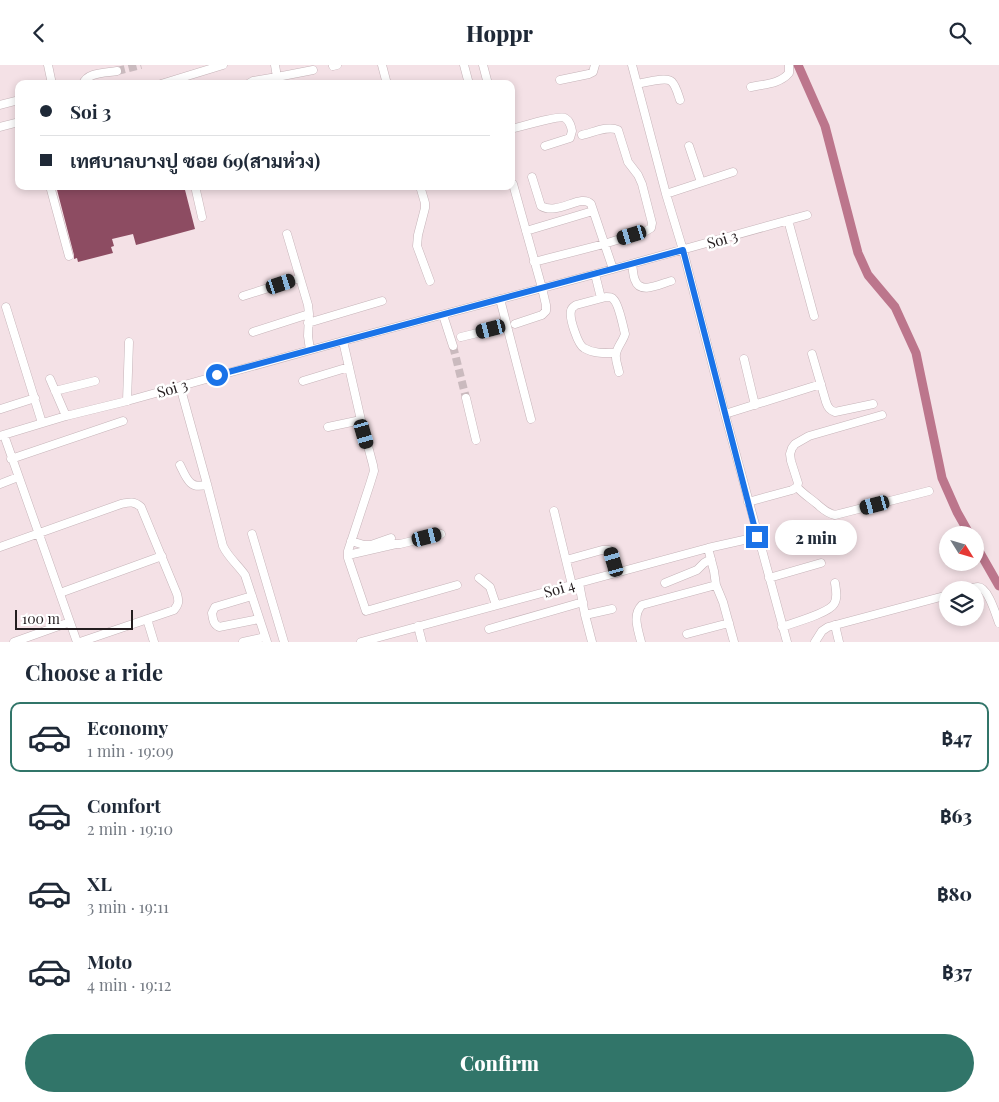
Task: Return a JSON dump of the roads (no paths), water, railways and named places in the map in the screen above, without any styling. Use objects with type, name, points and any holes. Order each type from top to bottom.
[{"type":"street","points":[[48,65],[51,80]]},
{"type":"street","points":[[186,80],[223,65]]},
{"type":"street","points":[[275,65],[277,77]]},
{"type":"street","points":[[382,65],[386,80]]},
{"type":"street","points":[[464,65],[468,80]]},
{"type":"street","points":[[483,65],[487,80]]},
{"type":"street","points":[[560,80],[589,74],[593,72],[594,65]]},
{"type":"street","points":[[632,65],[683,250],[786,642]]},
{"type":"street","points":[[751,87],[780,81],[790,73],[789,65]]},
{"type":"street","points":[[260,80],[313,70]]},
{"type":"street","points":[[85,80],[94,75],[117,71]]},
{"type":"street","points":[[637,84],[669,79],[680,100]]},
{"type":"street","points":[[0,105],[15,101]]},
{"type":"street","points":[[515,128],[563,117],[570,122],[572,131],[570,138],[545,146]]},
{"type":"street","points":[[0,127],[15,122]]},
{"type":"street","points":[[534,263],[646,231],[652,223],[642,184],[628,162],[618,130],[608,128],[582,135]]},
{"type":"street","points":[[689,146],[701,183]]},
{"type":"street","points":[[666,193],[733,172]]},
{"type":"street","points":[[532,177],[542,206],[545,208],[554,209],[586,200],[591,204],[613,269]]},
{"type":"street","points":[[51,190],[69,256]]},
{"type":"street","points":[[195,190],[202,217]]},
{"type":"street","points":[[421,190],[425,208],[417,246],[430,281]]},
{"type":"street","points":[[515,190],[542,288],[546,311],[542,315],[515,324]]},
{"type":"street","points":[[526,231],[593,211]]},
{"type":"street","name":"Soi 3","points":[[2,436],[66,416],[127,401],[310,349],[443,315],[807,215]]},
{"type":"street","points":[[788,220],[814,316]]},
{"type":"street","points":[[287,234],[308,305],[310,349]]},
{"type":"street","points":[[632,264],[635,281],[642,288],[671,281]]},
{"type":"street","points":[[594,274],[601,298]]},
{"type":"street","points":[[243,296],[300,278]]},
{"type":"street","points":[[616,353],[597,353],[580,345],[571,317],[570,312],[572,308],[576,305],[601,298],[610,297],[614,299],[625,334],[616,353],[619,372]]},
{"type":"street","points":[[500,299],[531,419]]},
{"type":"street","points":[[308,323],[382,301]]},
{"type":"street","points":[[6,307],[42,423]]},
{"type":"street","points":[[253,332],[309,314]]},
{"type":"street","points":[[443,315],[453,346]]},
{"type":"street","points":[[461,337],[506,326]]},
{"type":"street","points":[[127,401],[129,341]]},
{"type":"street","points":[[343,341],[374,471],[348,555],[366,611],[457,585]]},
{"type":"street","points":[[812,354],[830,410],[835,412],[873,404]]},
{"type":"street","points":[[744,359],[755,405]]},
{"type":"street","points":[[303,381],[349,367]]},
{"type":"street","points":[[50,379],[66,416]]},
{"type":"street","points":[[55,391],[95,381]]},
{"type":"street","points":[[725,414],[821,384]]},
{"type":"street","points":[[180,386],[223,546],[245,575],[266,639],[243,642]]},
{"type":"street","points":[[1,409],[35,398]]},
{"type":"street","points":[[466,398],[476,440]]},
{"type":"street","points":[[882,415],[809,436],[795,445],[790,454],[798,483],[797,487],[802,494],[817,504],[823,511],[835,515],[929,491]]},
{"type":"street","points":[[328,427],[361,420]]},
{"type":"street","points":[[12,459],[124,421]]},
{"type":"street","points":[[0,547],[39,533],[131,502],[136,503],[141,507],[162,556],[177,593],[178,605],[174,610],[79,642],[70,622],[39,533],[12,459],[2,436]]},
{"type":"street","points":[[180,465],[187,480],[193,485],[201,487],[207,484]]},
{"type":"street","points":[[0,484],[18,477]]},
{"type":"street","points":[[748,503],[797,487]]},
{"type":"street","points":[[554,511],[566,561],[583,602],[592,642]]},
{"type":"street","points":[[252,534],[284,642]]},
{"type":"street","points":[[348,555],[441,534]]},
{"type":"street","name":"Soi 4","points":[[361,642],[708,548],[757,537]]},
{"type":"street","points":[[351,541],[371,545],[391,539]]},
{"type":"street","points":[[708,548],[716,585],[723,602],[734,642]]},
{"type":"street","points":[[566,561],[602,549],[609,550],[616,573]]},
{"type":"street","points":[[60,593],[162,556]]},
{"type":"street","points":[[665,583],[697,570],[711,559]]},
{"type":"street","points":[[769,578],[821,563]]},
{"type":"street","points":[[479,578],[490,587],[496,605]]},
{"type":"street","points":[[782,627],[828,610],[834,604],[836,595],[835,583]]},
{"type":"street","points":[[641,642],[635,617],[642,605],[716,585]]},
{"type":"street","points":[[984,590],[987,592],[999,623]]},
{"type":"street","points":[[252,596],[216,607],[212,613],[212,618],[215,625],[219,627],[260,619]]},
{"type":"street","points":[[815,642],[822,631],[828,627],[939,597]]},
{"type":"street","points":[[489,629],[583,602]]},
{"type":"street","points":[[585,615],[612,609]]},
{"type":"street","points":[[148,619],[154,642]]},
{"type":"street","points":[[14,642],[70,622]]},
{"type":"street","points":[[687,634],[729,623]]},
{"type":"street","points":[[835,625],[839,642]]},
{"type":"street","points":[[418,626],[422,642]]},
{"type":"waterway","points":[[798,65],[825,126],[858,253],[868,275],[895,307],[916,353],[942,478],[965,526]]},
{"type":"waterway","points":[[984,560],[999,586]]},
{"type":"tunnel","points":[[117,71],[141,65]]},
{"type":"tunnel","points":[[453,346],[466,398]]}]
